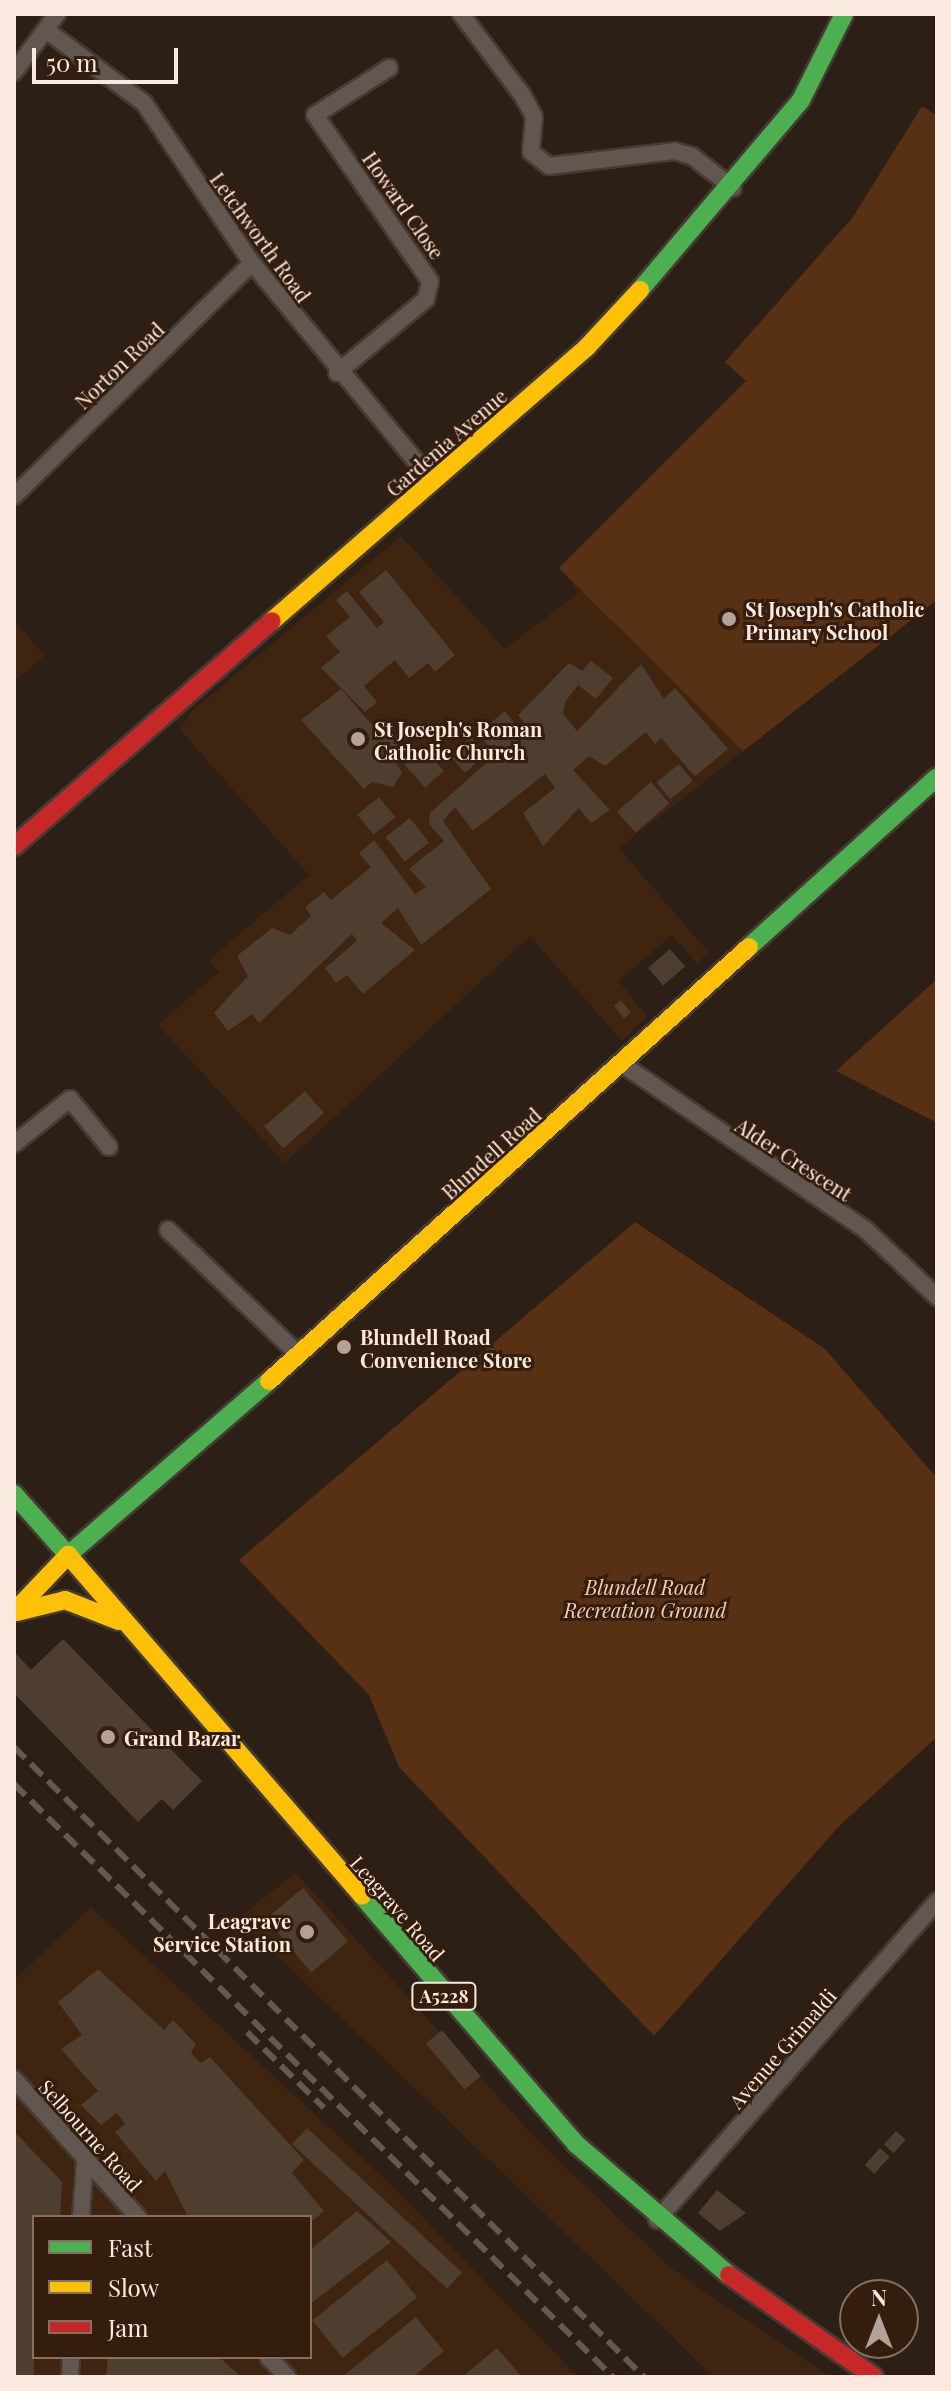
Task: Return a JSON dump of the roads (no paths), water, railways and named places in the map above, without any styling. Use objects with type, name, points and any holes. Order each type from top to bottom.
[{"type":"street","points":[[14,72],[57,14]]},
{"type":"street","points":[[461,14],[523,96],[534,117],[531,152],[549,166],[674,151],[692,156],[733,188]]},
{"type":"street","name":"Gardenia Avenue","points":[[14,846],[587,347],[733,188],[801,100],[844,14]]},
{"type":"street","name":"Letchworth Road","points":[[46,30],[144,103],[252,263],[337,373],[433,482]]},
{"type":"street","name":"Howard Close","points":[[337,373],[426,299],[430,281],[315,115],[389,68]]},
{"type":"street","name":"Norton Road","points":[[14,496],[252,263]]},
{"type":"street","name":"Blundell Road","points":[[14,1613],[68,1555],[622,1064],[937,777]]},
{"type":"street","name":"Alder Crescent","points":[[622,1064],[866,1230],[937,1297]]},
{"type":"street","points":[[14,1144],[70,1099],[109,1147]]},
{"type":"street","points":[[168,1230],[298,1354]]},
{"type":"street","name":"Leagrave Road","points":[[14,1494],[519,2083],[657,2220],[800,2330],[874,2377]]},
{"type":"street","points":[[14,1613],[65,1600],[126,1625]]},
{"type":"street","name":"Avenue Grimaldi","points":[[657,2220],[937,1901]]},
{"type":"street","name":"Selbourne Road","points":[[17,2088],[136,2215]]},
{"type":"street","points":[[81,2215],[85,2160]]},
{"type":"street","points":[[270,2359],[287,2377]]},
{"type":"railway","points":[[14,1747],[644,2377]]},
{"type":"railway","points":[[14,1784],[613,2377]]},
{"type":"railway","points":[[247,2032],[324,2108]]},
{"type":"place","name":"St Joseph's Catholic Primary School","points":[[729,619]]},
{"type":"place","name":"St Joseph's Roman Catholic Church","points":[[358,739]]},
{"type":"place","name":"Blundell Road Convenience Store","points":[[344,1347]]},
{"type":"place","name":"Grand Bazar","points":[[108,1737]]},
{"type":"place","name":"Leagrave Service Station","points":[[307,1932]]},
{"type":"park label","name":"Blundell Road Recreation Ground","points":[[645,1598]]}]
